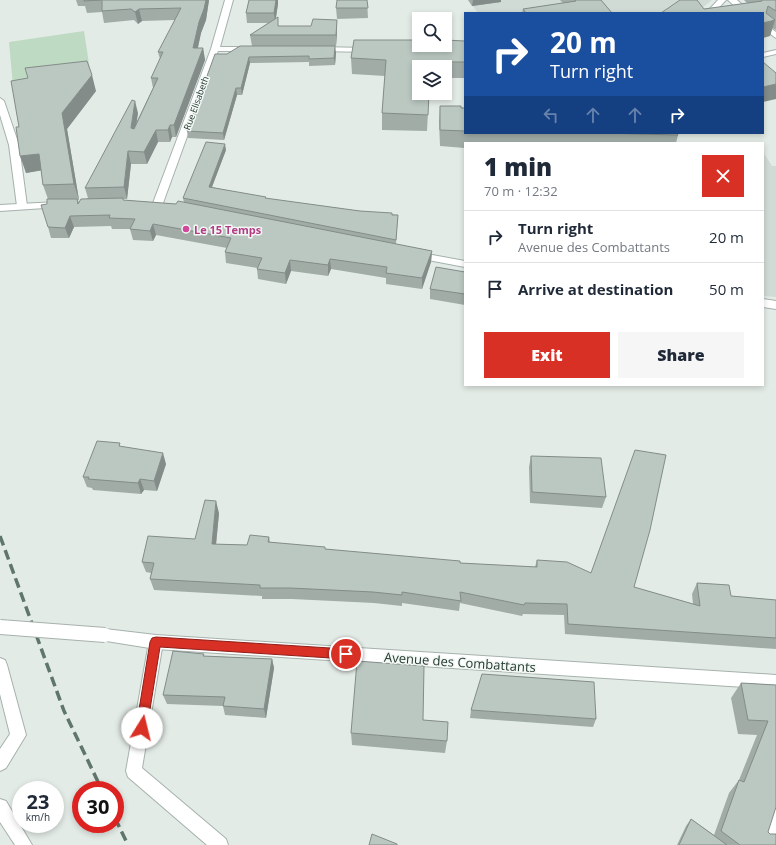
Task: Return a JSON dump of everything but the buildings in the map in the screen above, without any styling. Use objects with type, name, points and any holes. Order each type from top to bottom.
[{"type":"street","name":"Rue Elisabeth","points":[[158,204],[215,49],[229,0]]},
{"type":"street","points":[[711,12],[722,0]]},
{"type":"street","points":[[732,0],[746,12]]},
{"type":"street","points":[[764,26],[776,36]]},
{"type":"street","points":[[215,49],[262,49]]},
{"type":"street","points":[[309,49],[380,50]]},
{"type":"street","points":[[764,55],[776,52]]},
{"type":"street","points":[[0,101],[14,145],[22,206]]},
{"type":"street","points":[[0,208],[67,205]]},
{"type":"street","points":[[404,252],[464,264]]},
{"type":"street","points":[[764,303],[776,305]]},
{"type":"street","name":"Avenue des Combattants","points":[[0,627],[105,635],[156,642],[776,682]]},
{"type":"street","points":[[156,642],[134,771],[220,845]]},
{"type":"street","points":[[0,665],[18,735],[0,763]]},
{"type":"street","points":[[0,807],[24,845]]},
{"type":"street","points":[[766,845],[776,810]]},
{"type":"shaded area","points":[[468,0],[712,0],[697,12],[477,12]]},
{"type":"shaded area","points":[[764,154],[772,166],[776,166],[776,297],[764,296]]},
{"type":"green space","points":[[84,31],[91,77],[13,86],[9,42]]},
{"type":"railway","points":[[0,536],[64,711],[98,781]]},
{"type":"railway","points":[[122,833],[128,845]]},
{"type":"place","name":"Le 15 Temps","points":[[186,229]]},
{"type":"route","points":[[142,728],[156,642],[346,654]]}]
